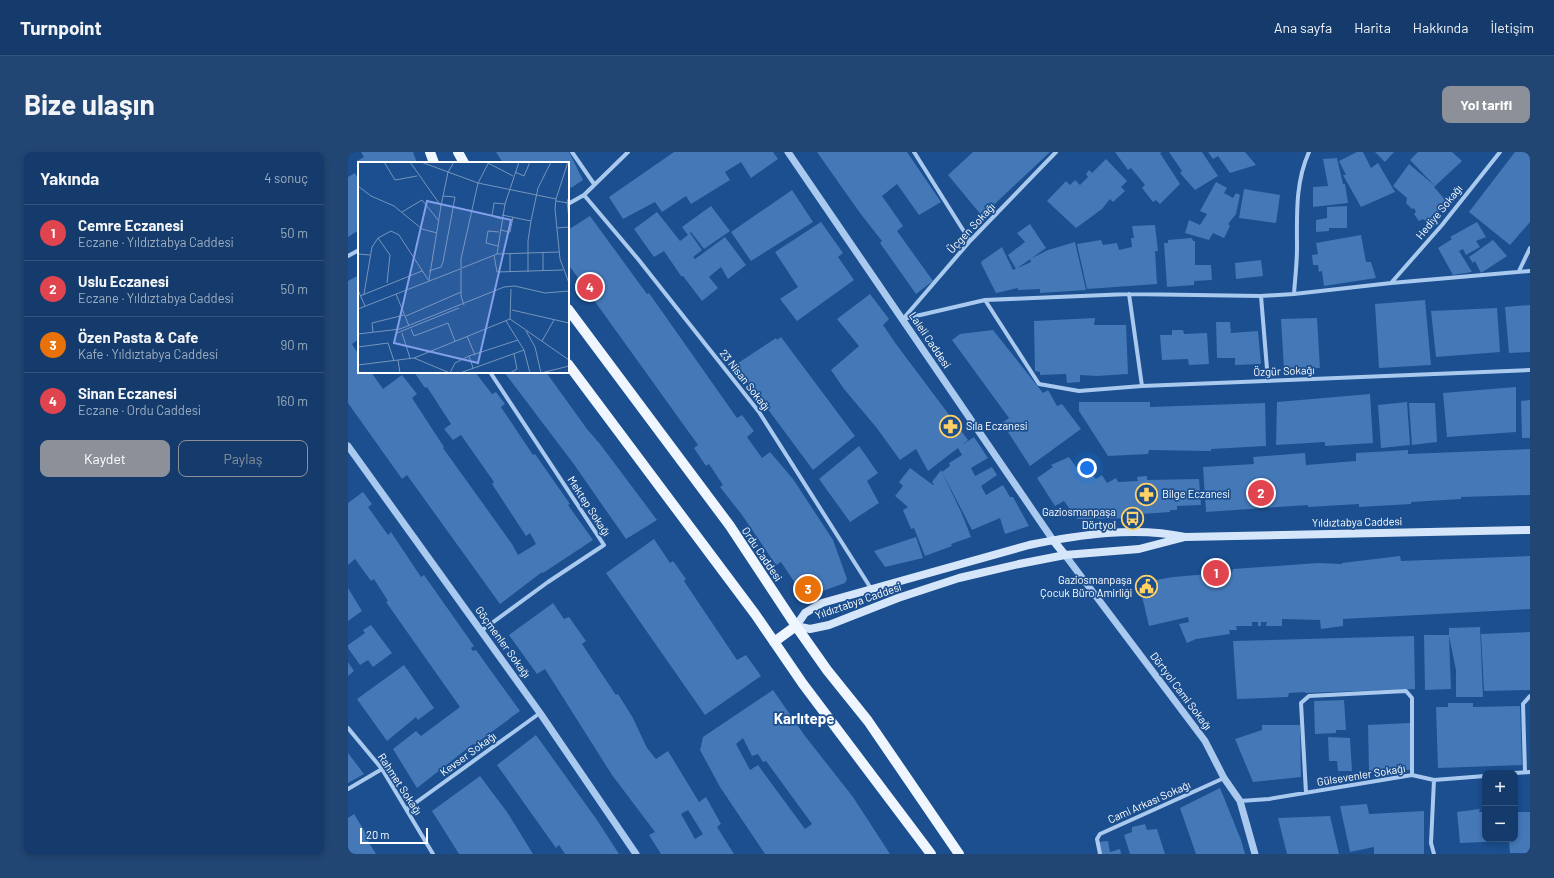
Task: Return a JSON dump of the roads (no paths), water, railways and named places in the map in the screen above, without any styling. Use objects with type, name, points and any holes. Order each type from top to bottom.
[{"type":"main road","points":[[430,152],[434,162]]},
{"type":"main road","points":[[458,152],[463,162]]},
{"type":"main road","name":"Ordu Caddesi","points":[[569,311],[730,526],[796,626],[827,670],[868,721],[959,854]]},
{"type":"main road","points":[[569,365],[755,614],[774,642],[931,854]]},
{"type":"main road","name":"Yıldıztabya Caddesi","points":[[1185,537],[1162,532],[1138,531],[1053,540],[1029,545],[822,603],[805,613],[796,626],[810,629],[829,625],[898,598],[959,578],[1065,555],[1138,549],[1185,537],[1530,530]]},
{"type":"main road","points":[[1053,540],[1065,555]]},
{"type":"main road","points":[[774,642],[796,626]]},
{"type":"street","points":[[572,152],[594,184]]},
{"type":"street","points":[[569,203],[584,195],[628,152]]},
{"type":"street","name":"Laleli Caddesi","points":[[788,152],[1053,540]]},
{"type":"street","points":[[914,152],[970,241]]},
{"type":"street","name":"Üçgen Sokağı","points":[[903,319],[970,241],[1056,152]]},
{"type":"street","points":[[1294,294],[1297,250],[1296,203],[1303,166],[1309,152]]},
{"type":"street","name":"Hediye Sokağı","points":[[1391,283],[1442,225],[1500,152]]},
{"type":"street","name":"23 Nisan Sokağı","points":[[584,195],[638,259],[759,412],[872,590]]},
{"type":"street","points":[[1519,272],[1530,248]]},
{"type":"street","points":[[348,256],[358,251]]},
{"type":"street","points":[[903,319],[985,300],[1129,294],[1261,296],[1530,271]]},
{"type":"street","points":[[1129,294],[1142,386]]},
{"type":"street","points":[[1261,296],[1268,381]]},
{"type":"street","name":"Özgür Sokağı","points":[[985,300],[1039,384],[1079,391],[1142,386],[1530,370]]},
{"type":"street","name":"Mektep Sokağı","points":[[481,631],[548,582],[604,545],[491,373]]},
{"type":"street","name":"Göçmenler Sokağı","points":[[348,446],[540,713],[636,854]]},
{"type":"street","name":"Dörtyol Cami Sokağı","points":[[1065,555],[1204,741],[1224,778],[1240,800],[1255,854]]},
{"type":"street","points":[[1306,793],[1301,703],[1309,696],[1406,691],[1412,698],[1412,775]]},
{"type":"street","points":[[1525,772],[1523,704],[1530,696]]},
{"type":"street","name":"Kevser Sokağı","points":[[407,809],[540,713]]},
{"type":"street","name":"Rahmet Sokağı","points":[[348,728],[382,769],[433,854]]},
{"type":"street","points":[[348,789],[382,769]]},
{"type":"street","points":[[1518,773],[1530,772]]},
{"type":"street","name":"Gülsevenler Sokağı","points":[[1240,800],[1268,799],[1412,775],[1434,780],[1482,776]]},
{"type":"street","name":"Cami Arkası Sokağı","points":[[1100,854],[1097,839],[1100,834],[1224,778]]},
{"type":"street","points":[[1434,780],[1431,843],[1434,854]]},
{"type":"place","name":"Sinan Eczanesi","points":[[590,287]]},
{"type":"place","name":"Sıla Eczanesi","points":[[950,426]]},
{"type":"place","name":"Uslu Eczanesi","points":[[1261,493]]},
{"type":"place","name":"Bilge Eczanesi","points":[[1146,494]]},
{"type":"place","name":"Gaziosmanpaşa Dörtyol","points":[[1132,518]]},
{"type":"place","name":"Cemre Eczanesi","points":[[1216,573]]},
{"type":"place","name":"Gaziosmanpaşa Çocuk Büro Amirliği","points":[[1147,586]]},
{"type":"place","name":"Özen Pasta & Cafe","points":[[808,589]]},
{"type":"district","name":"Karlıtepe","points":[[804,719]]}]
